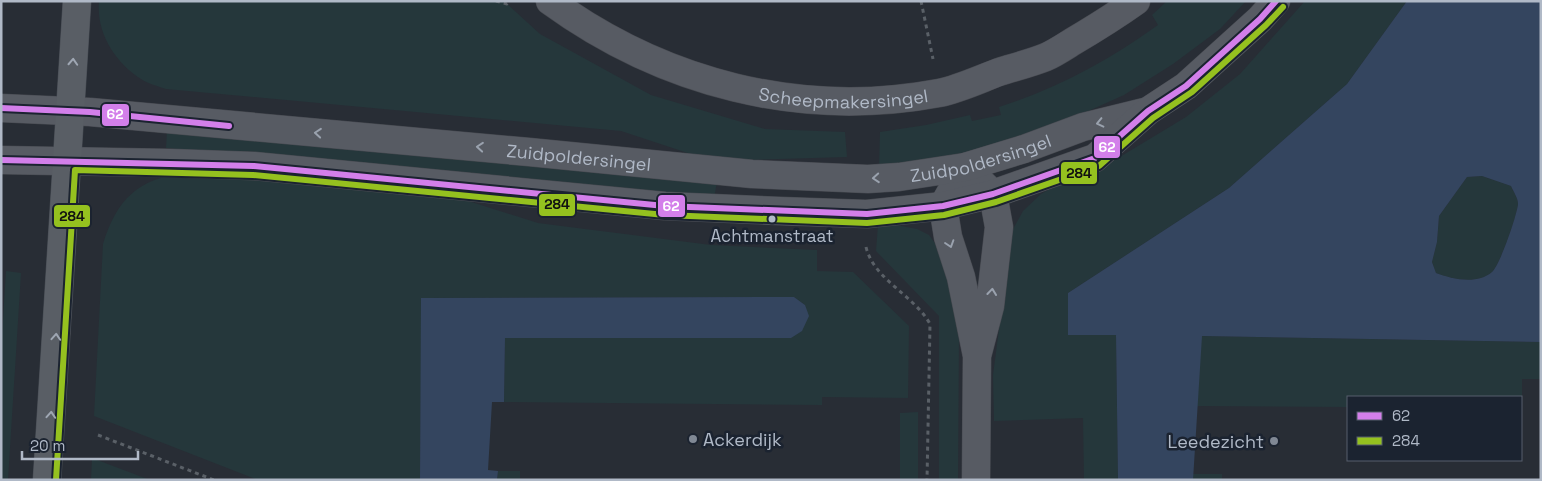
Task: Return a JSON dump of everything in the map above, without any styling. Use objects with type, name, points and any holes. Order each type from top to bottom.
[{"type":"main road","points":[[47,480],[77,1]]},
{"type":"street","name":"Scheepmakersingel","points":[[550,1],[572,18],[640,55],[699,79],[750,92],[804,100],[872,101],[940,92],[1047,57],[1136,1]]},
{"type":"street","name":"Zuidpoldersingel","points":[[1,160],[171,162],[254,166],[665,206],[867,214],[943,206],[993,194],[1095,158],[1148,111],[1186,86],[1254,26],[1276,1]]},
{"type":"street","name":"Zuidpoldersingel","points":[[1,108],[71,111],[761,175],[868,179],[899,177],[965,167],[1024,149],[1083,127],[1148,111]]},
{"type":"street","points":[[976,480],[978,356],[990,306],[998,227],[993,194],[965,167],[943,206],[948,237],[961,277],[978,356]]},
{"type":"path","points":[[496,1],[507,4],[510,1]]},
{"type":"path","points":[[921,1],[940,92]]},
{"type":"path","points":[[867,214],[865,245],[869,258],[923,314],[930,324],[927,480]]},
{"type":"path","points":[[98,434],[214,480]]},
{"type":"shaded area","points":[[99,1],[504,1],[540,34],[651,95],[765,129],[845,132],[847,157],[712,161],[621,131],[166,89],[141,79],[115,55],[104,35],[99,13]]},
{"type":"shaded area","points":[[1167,1],[1246,1],[1220,29],[1173,64],[1124,95],[1055,126],[987,149],[879,169],[880,132],[926,125],[970,115],[972,121],[1001,115],[999,107],[1042,91],[1082,72],[1158,25],[1152,15]]},
{"type":"shaded area","points":[[1305,1],[1407,1],[1347,84],[1229,188],[1068,293],[1116,335],[1118,480],[1084,480],[1083,418],[994,421],[993,375],[1012,231],[1023,211],[1041,194],[1057,185],[1090,175],[1186,117],[1240,74]]},
{"type":"shaded area","points":[[167,131],[717,182],[714,198],[166,148]]},
{"type":"shaded area","points":[[184,173],[446,194],[538,223],[711,245],[817,250],[817,271],[853,272],[909,326],[908,398],[822,397],[822,405],[504,402],[505,338],[791,338],[805,305],[794,297],[422,298],[420,480],[258,480],[94,416],[103,244],[115,215],[132,194],[154,180]]},
{"type":"shaded area","points":[[1482,176],[1511,186],[1518,202],[1511,229],[1499,260],[1492,272],[1472,280],[1457,279],[1436,273],[1432,262],[1437,242],[1439,216],[1467,177]]},
{"type":"shaded area","points":[[891,224],[917,229],[929,235],[939,249],[944,264],[959,330],[958,480],[939,480],[939,316],[876,251],[878,225]]},
{"type":"shaded area","points":[[6,271],[21,273],[8,480],[1,480],[1,352]]},
{"type":"shaded area","points":[[1201,336],[1541,342],[1541,379],[1522,379],[1522,396],[1347,396],[1347,407],[1197,406]]},
{"type":"shaded area","points":[[918,412],[918,480],[900,480],[900,413]]},
{"type":"shaded area","points":[[92,458],[150,480],[91,480]]},
{"type":"shaded area","points":[[498,471],[520,471],[520,480],[497,480]]},
{"type":"shaded area","points":[[1193,474],[1222,474],[1222,480],[1193,480]]},
{"type":"water","points":[[1407,1],[1541,1],[1541,342],[1202,336],[1193,480],[1118,480],[1116,335],[1068,335],[1068,293],[1229,188],[1347,84]],"holes":[[[1482,176],[1511,186],[1518,202],[1517,210],[1503,250],[1492,272],[1472,280],[1457,279],[1436,273],[1432,262],[1437,242],[1439,216],[1467,177]]]},
{"type":"water","points":[[794,297],[805,305],[809,316],[802,331],[791,338],[505,338],[504,402],[492,402],[488,470],[498,471],[497,480],[420,480],[421,298]]},
{"type":"transit line","name":"62","points":[[1,160],[254,166],[665,206],[867,214],[943,206],[993,194],[1095,158],[1148,111],[1186,86],[1260,19],[1276,1]]},
{"type":"transit line","name":"284","points":[[56,480],[75,170],[253,175],[665,215],[867,223],[944,215],[996,202],[1099,166],[1153,118],[1192,92],[1266,25],[1283,7]]},
{"type":"transit line","name":"62","points":[[1,108],[90,112],[229,126]]},
{"type":"place","name":"Achtmanstraat","points":[[772,219]]},
{"type":"place","name":"Ackerdijk","points":[[693,439]]},
{"type":"place","name":"Leedezicht","points":[[1274,441]]}]
